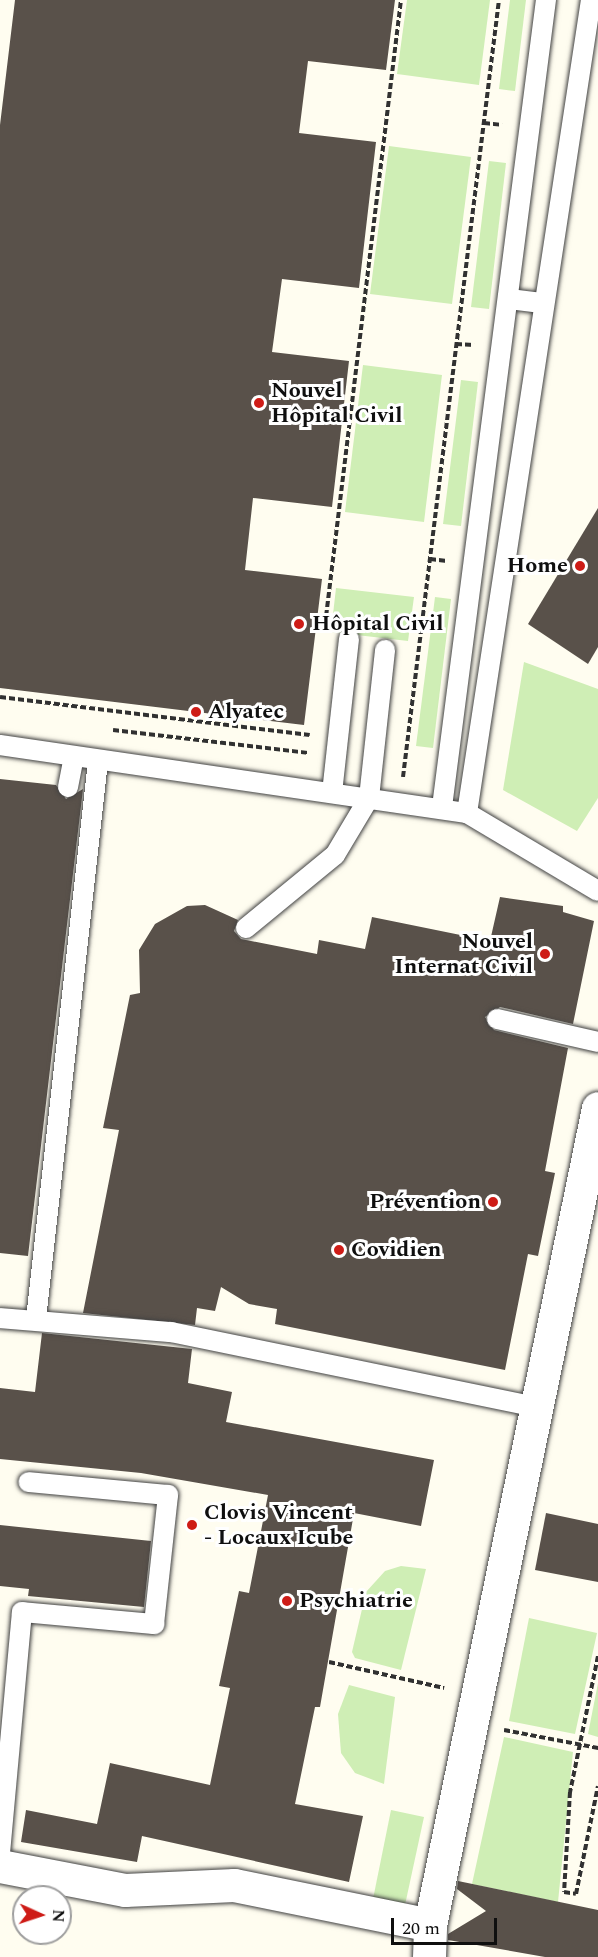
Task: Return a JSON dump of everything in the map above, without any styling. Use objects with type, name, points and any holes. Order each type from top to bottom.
[{"type":"street","points":[[0,1866],[125,1890],[234,1885],[432,1949],[474,1710],[598,1108]]},
{"type":"lane","points":[[442,807],[546,0]]},
{"type":"lane","points":[[467,813],[591,0]]},
{"type":"lane","points":[[509,299],[544,303]]},
{"type":"lane","points":[[339,794],[336,756],[349,639]]},
{"type":"lane","points":[[246,928],[336,855],[369,798],[385,650]]},
{"type":"lane","points":[[0,745],[98,761],[442,807],[467,813],[598,891]]},
{"type":"lane","points":[[68,787],[74,757]]},
{"type":"lane","points":[[36,1319],[98,761]]},
{"type":"lane","points":[[497,1019],[598,1042]]},
{"type":"lane","points":[[0,1318],[36,1319],[171,1332],[537,1407]]},
{"type":"lane","points":[[0,1853],[22,1612],[154,1624],[168,1495],[29,1482]]},
{"type":"path","points":[[324,628],[401,0]]},
{"type":"path","points":[[399,801],[499,0]]},
{"type":"path","points":[[456,344],[469,345]]},
{"type":"path","points":[[430,559],[442,560]]},
{"type":"path","points":[[0,697],[311,735]]},
{"type":"path","points":[[309,753],[312,723]]},
{"type":"path","points":[[107,729],[336,756]]},
{"type":"path","points":[[373,760],[404,764]]},
{"type":"path","points":[[598,1656],[570,1792],[564,1892],[576,1894],[598,1786]]},
{"type":"path","points":[[329,1662],[580,1745],[598,1748]]},
{"type":"green space","points":[[407,0],[490,0],[479,85],[397,74]]},
{"type":"green space","points":[[510,0],[526,0],[515,91],[499,89]]},
{"type":"green space","points":[[389,146],[471,157],[452,304],[370,294]]},
{"type":"green space","points":[[489,161],[506,163],[489,309],[471,307]]},
{"type":"green space","points":[[363,365],[442,375],[424,522],[345,512]]},
{"type":"green space","points":[[461,380],[478,382],[461,526],[443,524]]},
{"type":"green space","points":[[336,588],[414,597],[408,641],[331,632]]},
{"type":"green space","points":[[435,597],[451,599],[433,748],[416,746]]},
{"type":"green space","points":[[524,662],[598,689],[598,798],[577,831],[503,790]]},
{"type":"green space","points":[[401,1566],[426,1569],[401,1670],[355,1658],[352,1652],[366,1592],[385,1571]]},
{"type":"green space","points":[[529,1618],[597,1633],[575,1734],[509,1721]]},
{"type":"green space","points":[[598,1683],[598,1737],[588,1734]]},
{"type":"green space","points":[[349,1685],[395,1697],[384,1784],[355,1773],[341,1753],[338,1714]]},
{"type":"green space","points":[[504,1737],[573,1752],[558,1902],[472,1884]]},
{"type":"green space","points":[[391,1810],[424,1817],[405,1905],[373,1899]]},
{"type":"building","name":"Nouvel Hôpital Civil","points":[[15,0],[395,0],[386,70],[308,61],[299,133],[376,142],[359,288],[282,279],[272,352],[349,361],[332,507],[253,498],[245,570],[322,579],[304,725],[0,688],[0,125]]},
{"type":"building","name":"Home","points":[[598,508],[598,647],[588,664],[528,624]]},
{"type":"building","points":[[0,779],[56,785],[66,799],[83,789],[28,1256],[0,1253]]},
{"type":"building","points":[[500,897],[563,906],[563,912],[594,921],[573,1024],[500,1007],[485,1017],[494,1030],[568,1048],[545,1171],[555,1173],[538,1256],[528,1254],[505,1370],[275,1324],[277,1309],[249,1304],[221,1287],[215,1311],[197,1308],[195,1325],[83,1313],[119,1130],[103,1128],[130,995],[140,993],[139,950],[155,924],[187,906],[205,905],[238,920],[234,931],[241,939],[317,954],[319,940],[365,949],[372,917],[490,941]]},
{"type":"building","name":"Psychiatrie","points":[[42,1333],[192,1349],[188,1383],[232,1392],[226,1422],[434,1460],[421,1526],[354,1513],[320,1707],[315,1707],[295,1804],[363,1816],[349,1882],[142,1836],[137,1862],[21,1842],[26,1810],[97,1824],[110,1763],[210,1785],[230,1688],[219,1686],[239,1591],[249,1593],[268,1495],[141,1473],[0,1459],[0,1388],[35,1392]]},
{"type":"building","points":[[546,1513],[598,1524],[598,1582],[535,1570]]},
{"type":"building","points":[[0,1525],[151,1541],[144,1607],[28,1596],[29,1589],[0,1586]]},
{"type":"building","points":[[458,1881],[598,1910],[598,1957],[545,1957],[448,1940],[448,1934],[486,1911],[457,1889]]},
{"type":"place","name":"Nouvel Hôpital Civil","points":[[259,403]]},
{"type":"place","name":"Home","points":[[580,566]]},
{"type":"place","name":"Hôpital Civil","points":[[299,624]]},
{"type":"place","name":"Alyatec","points":[[196,712]]},
{"type":"place","name":"Nouvel Internat Civil","points":[[545,954]]},
{"type":"place","name":"Prévention","points":[[493,1202]]},
{"type":"place","name":"Covidien","points":[[339,1250]]},
{"type":"place","name":"Clovis Vincent - Locaux Icube","points":[[192,1525]]},
{"type":"place","name":"Psychiatrie","points":[[287,1601]]}]
